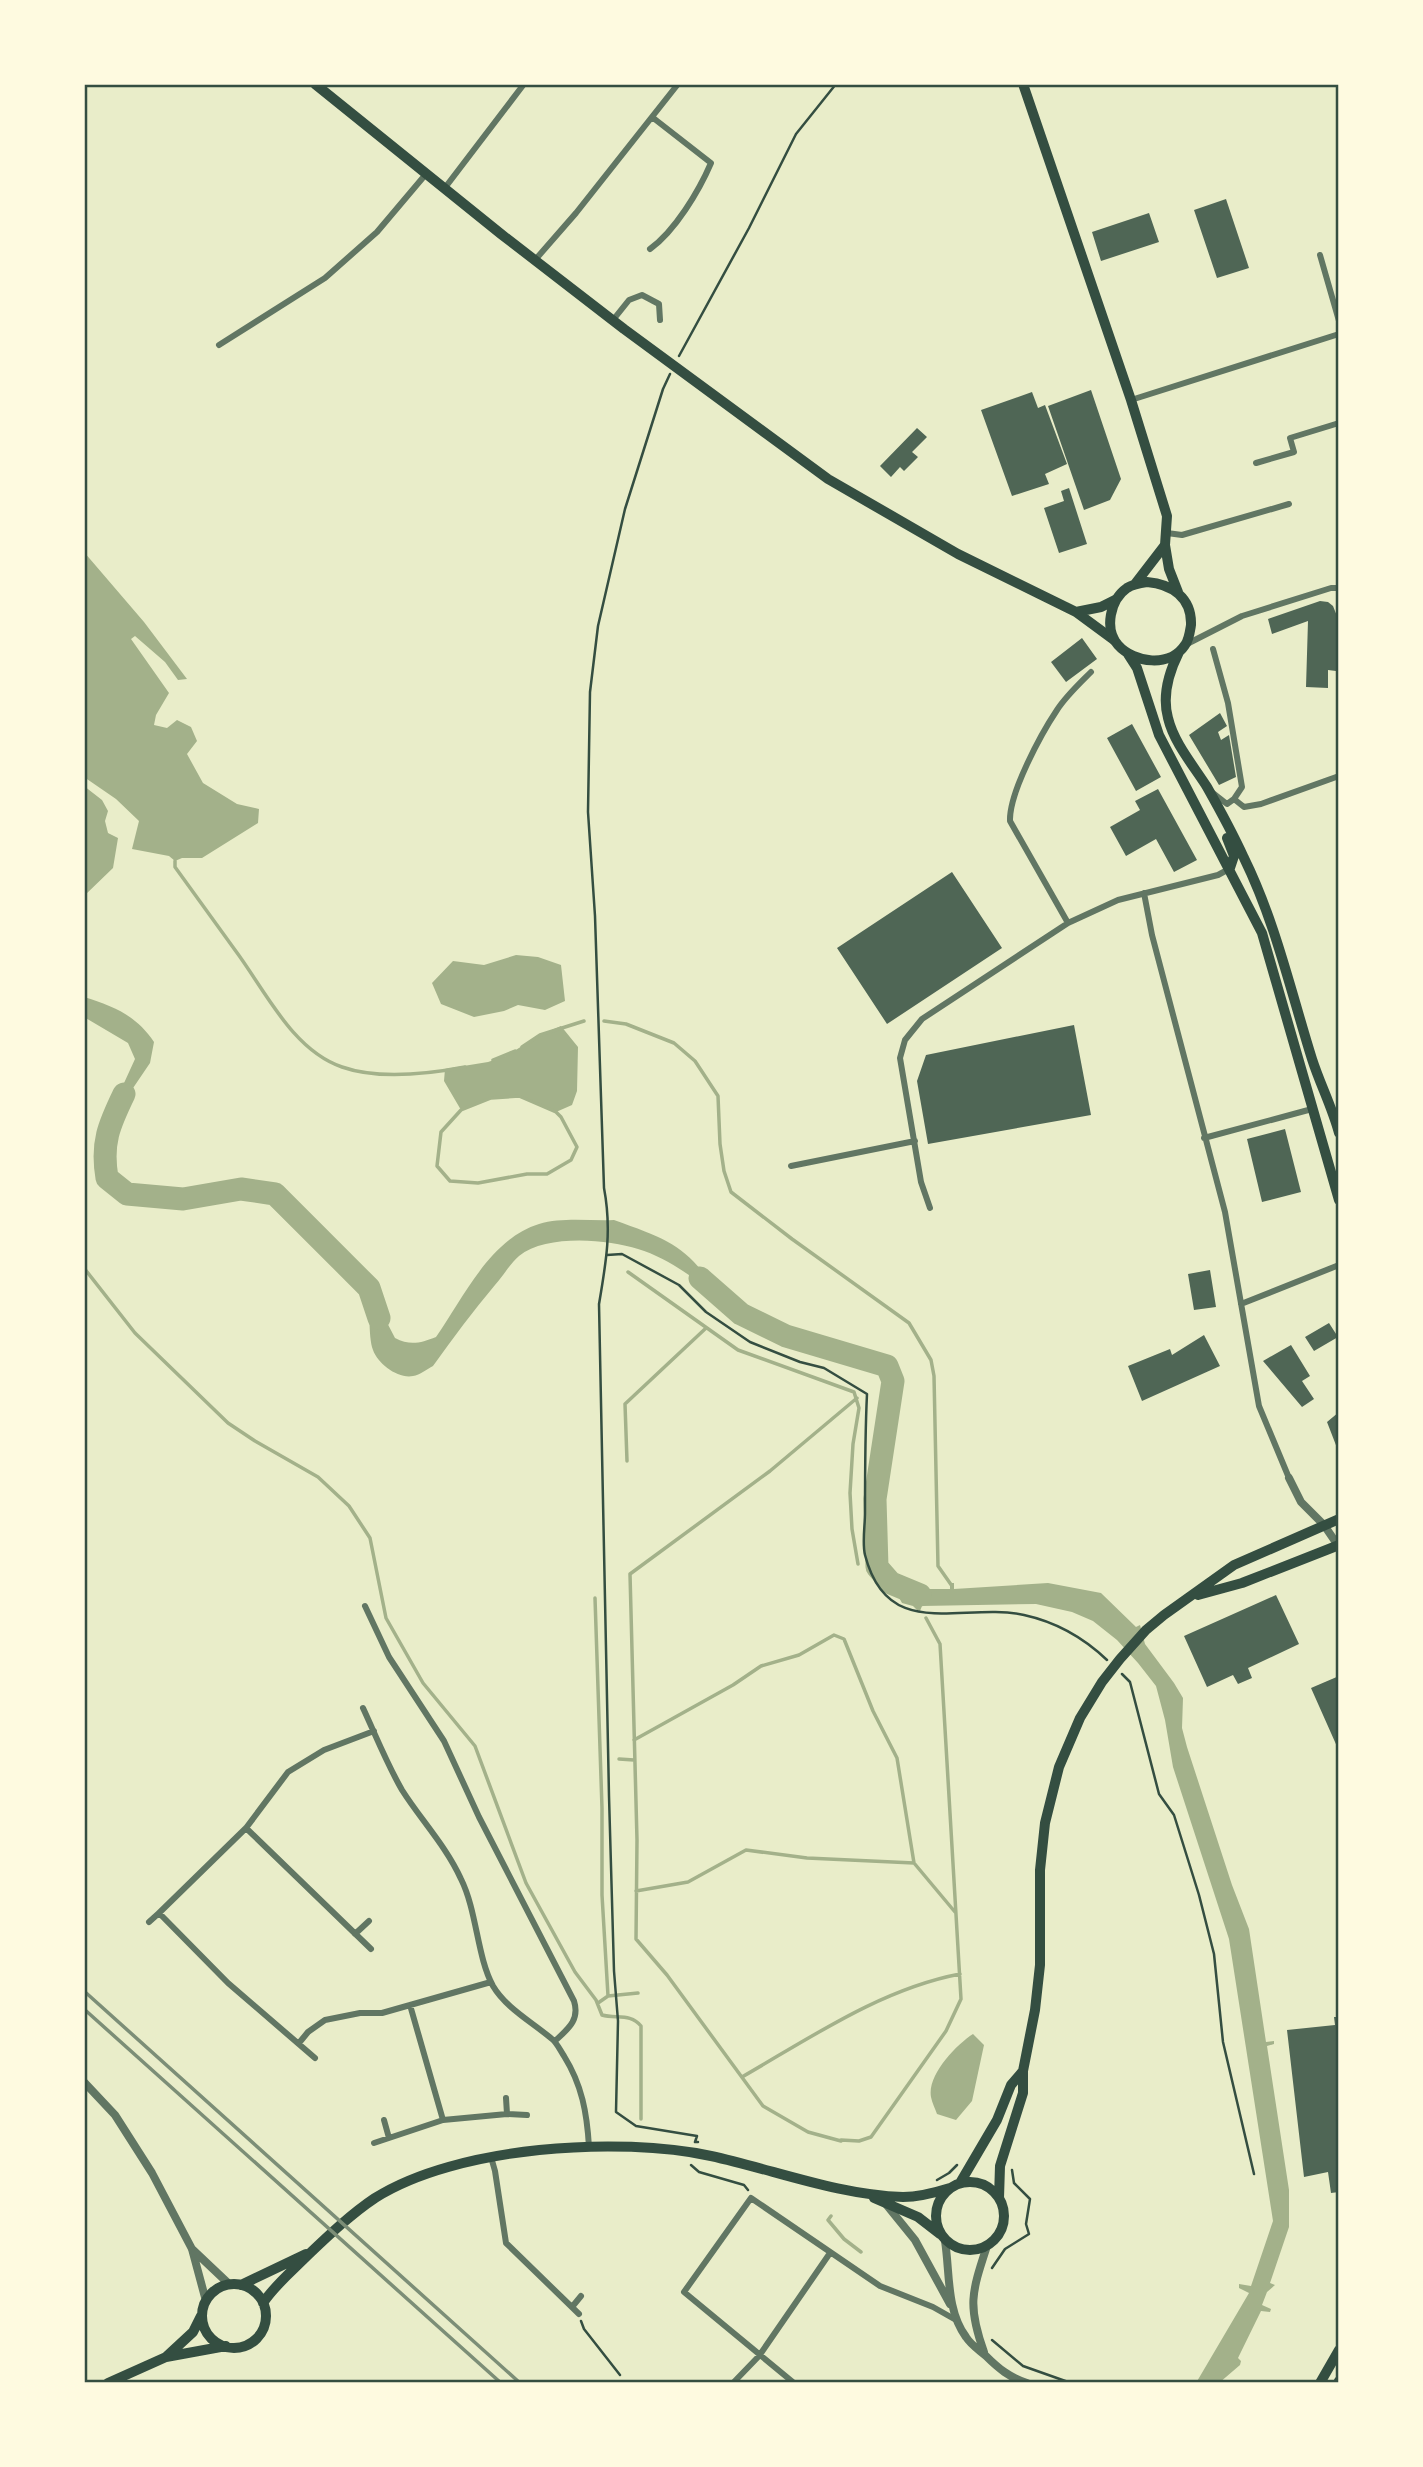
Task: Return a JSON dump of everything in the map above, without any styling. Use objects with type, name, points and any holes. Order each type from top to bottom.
[{"type":"highway","points":[[1023,84],[1131,400],[1167,516],[1165,545],[1169,569],[1178,592]]},
{"type":"highway","points":[[1135,584],[1165,545]]},
{"type":"highway","points":[[1339,1133],[1331,1105],[1313,1062],[1268,915],[1245,859],[1208,790],[1173,734],[1167,716],[1166,696],[1171,670],[1191,628],[1185,600],[1170,586],[1158,582],[1135,584],[1115,600],[1110,618],[1114,640],[1137,668],[1159,735],[1262,933],[1339,1200]]},
{"type":"highway","points":[[1128,654],[1145,660],[1159,660],[1183,648]]},
{"type":"highway","points":[[1208,790],[1234,856],[1230,868]]},
{"type":"highway","points":[[1320,2383],[1339,2350]]},
{"type":"main road","points":[[314,84],[657,354],[828,479],[958,554],[1076,612],[1114,640]]},
{"type":"main road","points":[[1076,612],[1101,607],[1115,600]]},
{"type":"main road","points":[[864,2193],[918,2217],[954,2247],[977,2250],[987,2246],[999,2234],[1004,2213],[999,2198],[1003,2154],[1023,2092],[1023,2071],[1040,1965],[1040,1870],[1045,1823],[1059,1767],[1080,1718],[1120,1659],[1146,1630],[1164,1615],[1234,1565],[1339,1519]]},
{"type":"main road","points":[[1190,1597],[1242,1583],[1339,1545]]},
{"type":"main road","points":[[960,2183],[997,2120],[1011,2085],[1023,2071]]},
{"type":"main road","points":[[263,2303],[270,2292],[313,2250],[376,2197],[436,2171],[491,2157],[559,2148],[682,2150],[864,2193],[905,2197],[925,2195],[960,2183],[982,2184],[999,2198]]},
{"type":"main road","points":[[943,2237],[935,2214],[938,2204],[950,2188]]},
{"type":"main road","points":[[241,2285],[313,2250]]},
{"type":"main road","points":[[166,2357],[193,2332],[206,2301],[220,2287],[229,2284],[241,2285],[254,2291],[263,2303],[265,2323],[262,2332],[246,2345],[236,2348],[216,2342],[208,2334],[202,2314]]},
{"type":"main road","points":[[108,2383],[166,2357],[226,2346]]},
{"type":"street","points":[[444,188],[524,84]]},
{"type":"street","points":[[535,260],[678,84]]},
{"type":"street","points":[[650,249],[661,242],[695,194],[711,163],[652,117]]},
{"type":"street","points":[[219,345],[325,278],[377,232],[426,174]]},
{"type":"street","points":[[1320,255],[1339,321]]},
{"type":"street","points":[[613,320],[629,300],[642,295],[659,304],[660,320]]},
{"type":"street","points":[[1131,400],[1339,334]]},
{"type":"street","points":[[1256,463],[1294,452],[1290,438],[1339,423]]},
{"type":"street","points":[[1167,533],[1182,535],[1289,504]]},
{"type":"street","points":[[1183,648],[1242,616],[1331,588],[1339,588]]},
{"type":"street","points":[[1208,790],[1227,804],[1242,787],[1228,703],[1213,649]]},
{"type":"street","points":[[1068,923],[1010,821],[1009,808],[1057,709],[1091,672]]},
{"type":"street","points":[[1234,799],[1244,807],[1261,804],[1339,776]]},
{"type":"street","points":[[930,1208],[921,1182],[900,1051],[905,1040],[922,1019],[1068,923],[1118,900],[1218,875],[1230,868]]},
{"type":"street","points":[[1144,893],[1152,935],[1225,1212],[1259,1406],[1301,1502],[1339,1545]]},
{"type":"street","points":[[1204,1139],[1312,1109]]},
{"type":"street","points":[[792,1166],[915,1141]]},
{"type":"street","points":[[1241,1304],[1339,1265]]},
{"type":"street","points":[[365,1606],[388,1657],[444,1741],[485,1829],[574,2001],[577,2011],[575,2019],[555,2041]]},
{"type":"street","points":[[363,1708],[402,1789],[446,1851],[462,1880],[491,1982],[497,1993],[555,2041],[580,2085],[588,2115],[589,2147]]},
{"type":"street","points":[[149,1923],[246,1828],[288,1772],[324,1750],[374,1731]]},
{"type":"street","points":[[246,1828],[371,1950]]},
{"type":"street","points":[[159,1913],[228,1983],[315,2058]]},
{"type":"street","points":[[355,1934],[369,1921]]},
{"type":"street","points":[[299,2043],[308,2032],[325,2020],[360,2013],[382,2013],[491,1982]]},
{"type":"street","points":[[410,2006],[443,2120]]},
{"type":"street","points":[[84,2082],[115,2115],[131,2139],[192,2249],[206,2301]]},
{"type":"street","points":[[506,2098],[508,2113]]},
{"type":"street","points":[[374,2143],[443,2120],[508,2113],[527,2115]]},
{"type":"street","points":[[384,2120],[390,2138]]},
{"type":"street","points":[[491,2157],[506,2242],[579,2314]]},
{"type":"street","points":[[794,2383],[684,2292],[751,2198],[880,2286],[933,2307],[956,2320]]},
{"type":"street","points":[[885,2202],[915,2240],[953,2309]]},
{"type":"street","points":[[943,2237],[956,2320],[968,2340],[1013,2381],[1027,2383]]},
{"type":"street","points":[[985,2355],[975,2328],[973,2308],[974,2285],[987,2246]]},
{"type":"street","points":[[192,2249],[229,2284]]},
{"type":"street","points":[[733,2383],[759,2356],[830,2253]]},
{"type":"street","points":[[572,2307],[581,2296]]},
{"type":"path","points":[[693,329],[749,228],[796,134],[836,84]]},
{"type":"path","points":[[663,389],[625,509],[597,626],[590,692],[588,812],[595,916],[608,1253],[599,1304],[608,1797],[618,2021],[616,2112],[636,2126],[696,2136],[695,2142],[708,2145]]},
{"type":"path","points":[[608,1253],[622,1254],[679,1285],[706,1312],[750,1342],[800,1362],[824,1368],[867,1394],[865,1554],[877,1585],[898,1605],[926,1614],[1022,1614],[1060,1627],[1095,1646],[1112,1665]]},
{"type":"path","points":[[1121,1673],[1130,1682],[1159,1794],[1174,1815],[1199,1895],[1214,1954],[1223,2042],[1254,2174]]},
{"type":"path","points":[[990,2273],[1005,2249],[1029,2234],[1026,2219],[1030,2199],[1014,2183],[1011,2164]]},
{"type":"path","points":[[691,2165],[699,2172],[744,2185],[751,2198]]},
{"type":"path","points":[[929,2182],[949,2173],[957,2165]]},
{"type":"path","points":[[579,2314],[584,2329],[620,2375]]},
{"type":"path","points":[[989,2338],[1023,2366],[1071,2383]]},
{"type":"shaded area","points":[[84,552],[144,622],[187,679],[178,680],[165,662],[135,636],[131,639],[169,693],[156,715],[154,725],[167,728],[177,720],[191,727],[197,741],[187,754],[203,783],[237,804],[259,809],[258,823],[202,858],[182,858],[175,861],[169,856],[132,849],[139,821],[116,799],[84,777]]},
{"type":"shaded area","points":[[84,786],[102,800],[108,811],[105,821],[108,833],[118,838],[113,868],[84,896],[84,862],[87,852],[84,835]]},
{"type":"shaded area","points":[[516,955],[538,957],[561,965],[565,1001],[545,1010],[518,1005],[504,1011],[474,1017],[441,1004],[432,983],[453,961],[484,965]]},
{"type":"shaded area","points":[[84,997],[132,1018],[154,1042],[150,1063],[110,1122],[135,1059],[128,1043],[84,1017]]},
{"type":"shaded area","points":[[561,1026],[578,1047],[577,1091],[572,1105],[556,1112],[519,1096],[491,1098],[461,1110],[444,1081],[445,1069],[488,1062],[506,1056],[540,1035]]},
{"type":"shaded area","points":[[614,1220],[676,1247],[698,1266],[721,1297],[671,1264],[638,1249],[594,1241],[560,1241],[531,1249],[519,1256],[433,1366],[413,1376],[401,1375],[389,1369],[373,1350],[370,1337],[369,1288],[395,1338],[411,1343],[425,1341],[436,1337],[480,1271],[506,1242],[539,1224]]},
{"type":"shaded area","points":[[909,1581],[925,1589],[950,1589],[950,1583],[954,1583],[954,1589],[1048,1583],[1101,1593],[1136,1627],[1140,1625],[1145,1644],[1183,1698],[1182,1728],[1187,1747],[1249,1929],[1266,2042],[1274,2041],[1274,2044],[1267,2046],[1289,2190],[1289,2227],[1270,2283],[1275,2285],[1267,2292],[1262,2305],[1271,2309],[1270,2312],[1261,2311],[1238,2358],[1240,2365],[1219,2383],[1196,2383],[1249,2293],[1239,2288],[1239,2284],[1251,2286],[1273,2221],[1229,1939],[1173,1767],[1156,1686],[1117,1640],[1093,1621],[1072,1612],[1036,1604],[922,1606],[920,1611],[902,1603],[891,1583]]},
{"type":"shaded area","points":[[973,2034],[984,2045],[972,2101],[956,2120],[937,2114],[931,2097],[933,2079],[951,2053]]},
{"type":"building","points":[[1226,199],[1249,268],[1217,278],[1194,210]]},
{"type":"building","points":[[1149,213],[1159,242],[1101,261],[1092,232]]},
{"type":"building","points":[[1091,390],[1121,479],[1110,500],[1084,510],[1048,406]]},
{"type":"building","points":[[1032,392],[1038,408],[1045,405],[1067,464],[1045,474],[1049,484],[1012,496],[981,410]]},
{"type":"building","points":[[917,428],[927,437],[912,452],[918,457],[904,471],[900,467],[891,477],[880,466]]},
{"type":"building","points":[[1069,488],[1087,544],[1059,553],[1044,508],[1064,501],[1061,491]]},
{"type":"building","points":[[1320,601],[1333,606],[1337,616],[1336,671],[1328,670],[1328,688],[1306,687],[1308,621],[1272,634],[1268,619]]},
{"type":"building","points":[[1082,638],[1097,659],[1066,682],[1051,662]]},
{"type":"building","points":[[1220,713],[1227,726],[1218,732],[1221,740],[1229,735],[1236,777],[1219,785],[1189,735]]},
{"type":"building","points":[[1132,724],[1161,777],[1136,791],[1107,738]]},
{"type":"building","points":[[1158,789],[1197,860],[1174,872],[1156,839],[1126,856],[1110,827],[1140,810],[1135,801]]},
{"type":"building","points":[[952,872],[1002,948],[887,1024],[837,948]]},
{"type":"building","points":[[1074,1025],[1091,1115],[928,1144],[917,1081],[926,1055]]},
{"type":"building","points":[[1285,1129],[1301,1192],[1262,1202],[1247,1139]]},
{"type":"building","points":[[1210,1270],[1216,1307],[1194,1310],[1188,1274]]},
{"type":"building","points":[[1329,1323],[1338,1337],[1314,1351],[1305,1337]]},
{"type":"building","points":[[1204,1335],[1220,1366],[1142,1401],[1128,1366],[1170,1349],[1172,1355]]},
{"type":"building","points":[[1291,1345],[1310,1376],[1302,1381],[1314,1399],[1302,1407],[1263,1361]]},
{"type":"building","points":[[1339,1412],[1339,1453],[1327,1422]]},
{"type":"building","points":[[1276,1595],[1299,1644],[1248,1668],[1252,1678],[1238,1684],[1233,1675],[1207,1687],[1184,1636]]},
{"type":"building","points":[[1339,1676],[1339,1751],[1311,1688]]},
{"type":"building","points":[[1334,2017],[1339,2017],[1339,2192],[1331,2193],[1328,2172],[1304,2177],[1287,2030],[1335,2025]]},
{"type":"waterway","points":[[175,861],[175,867],[281,1017],[308,1047],[324,1059],[356,1071],[387,1075],[420,1074],[465,1067]]},
{"type":"waterway","points":[[522,1047],[540,1035],[584,1021]]},
{"type":"waterway","points":[[604,1021],[626,1024],[674,1043],[695,1061],[718,1096],[720,1144],[724,1171],[731,1192],[909,1323],[931,1360],[934,1376],[938,1566],[952,1586]]},
{"type":"waterway","points":[[493,1060],[515,1051]]},
{"type":"waterway","points":[[124,1094],[108,1134],[105,1154],[107,1178],[127,1194],[183,1199],[241,1189],[275,1194],[369,1288],[379,1318]]},
{"type":"waterway","points":[[519,1096],[556,1112],[561,1117],[577,1147],[571,1160],[547,1174],[527,1174],[478,1183],[450,1181],[437,1166],[441,1132],[461,1110],[491,1098],[519,1096]]},
{"type":"waterway","points":[[84,1268],[135,1333],[228,1423],[318,1477],[349,1506],[370,1538],[386,1618],[423,1683],[475,1746],[526,1883],[575,1972],[596,2000],[602,2015],[633,2019],[641,2026],[641,2119]]},
{"type":"waterway","points":[[628,1272],[738,1350],[854,1392],[859,1408],[853,1444],[850,1493],[858,1564]]},
{"type":"waterway","points":[[700,1278],[741,1314],[786,1336],[887,1366],[893,1381],[875,1499],[877,1567],[891,1583],[920,1595]]},
{"type":"waterway","points":[[627,1461],[625,1404],[705,1329]]},
{"type":"waterway","points":[[841,2141],[808,2132],[763,2106],[667,1975],[636,1939],[637,1840],[630,1574],[770,1471],[857,1398]]},
{"type":"waterway","points":[[595,1598],[602,1895],[608,1996],[598,2003]]},
{"type":"waterway","points":[[841,2140],[859,2141],[871,2137],[946,2031],[961,1999],[940,1644],[926,1618]]},
{"type":"waterway","points":[[634,1740],[733,1685],[761,1666],[799,1655],[834,1635],[844,1639],[873,1711],[897,1758],[914,1863]]},
{"type":"waterway","points":[[619,1759],[634,1760]]},
{"type":"waterway","points":[[636,1891],[688,1882],[746,1850],[807,1858],[914,1863],[955,1912]]},
{"type":"waterway","points":[[742,2077],[874,2003],[931,1981],[960,1974]]},
{"type":"waterway","points":[[608,1996],[638,1993]]},
{"type":"waterway","points":[[831,2216],[828,2220],[844,2239],[861,2252]]},
{"type":"railway","points":[[84,1991],[520,2383]]},
{"type":"railway","points":[[84,2009],[501,2383]]}]
